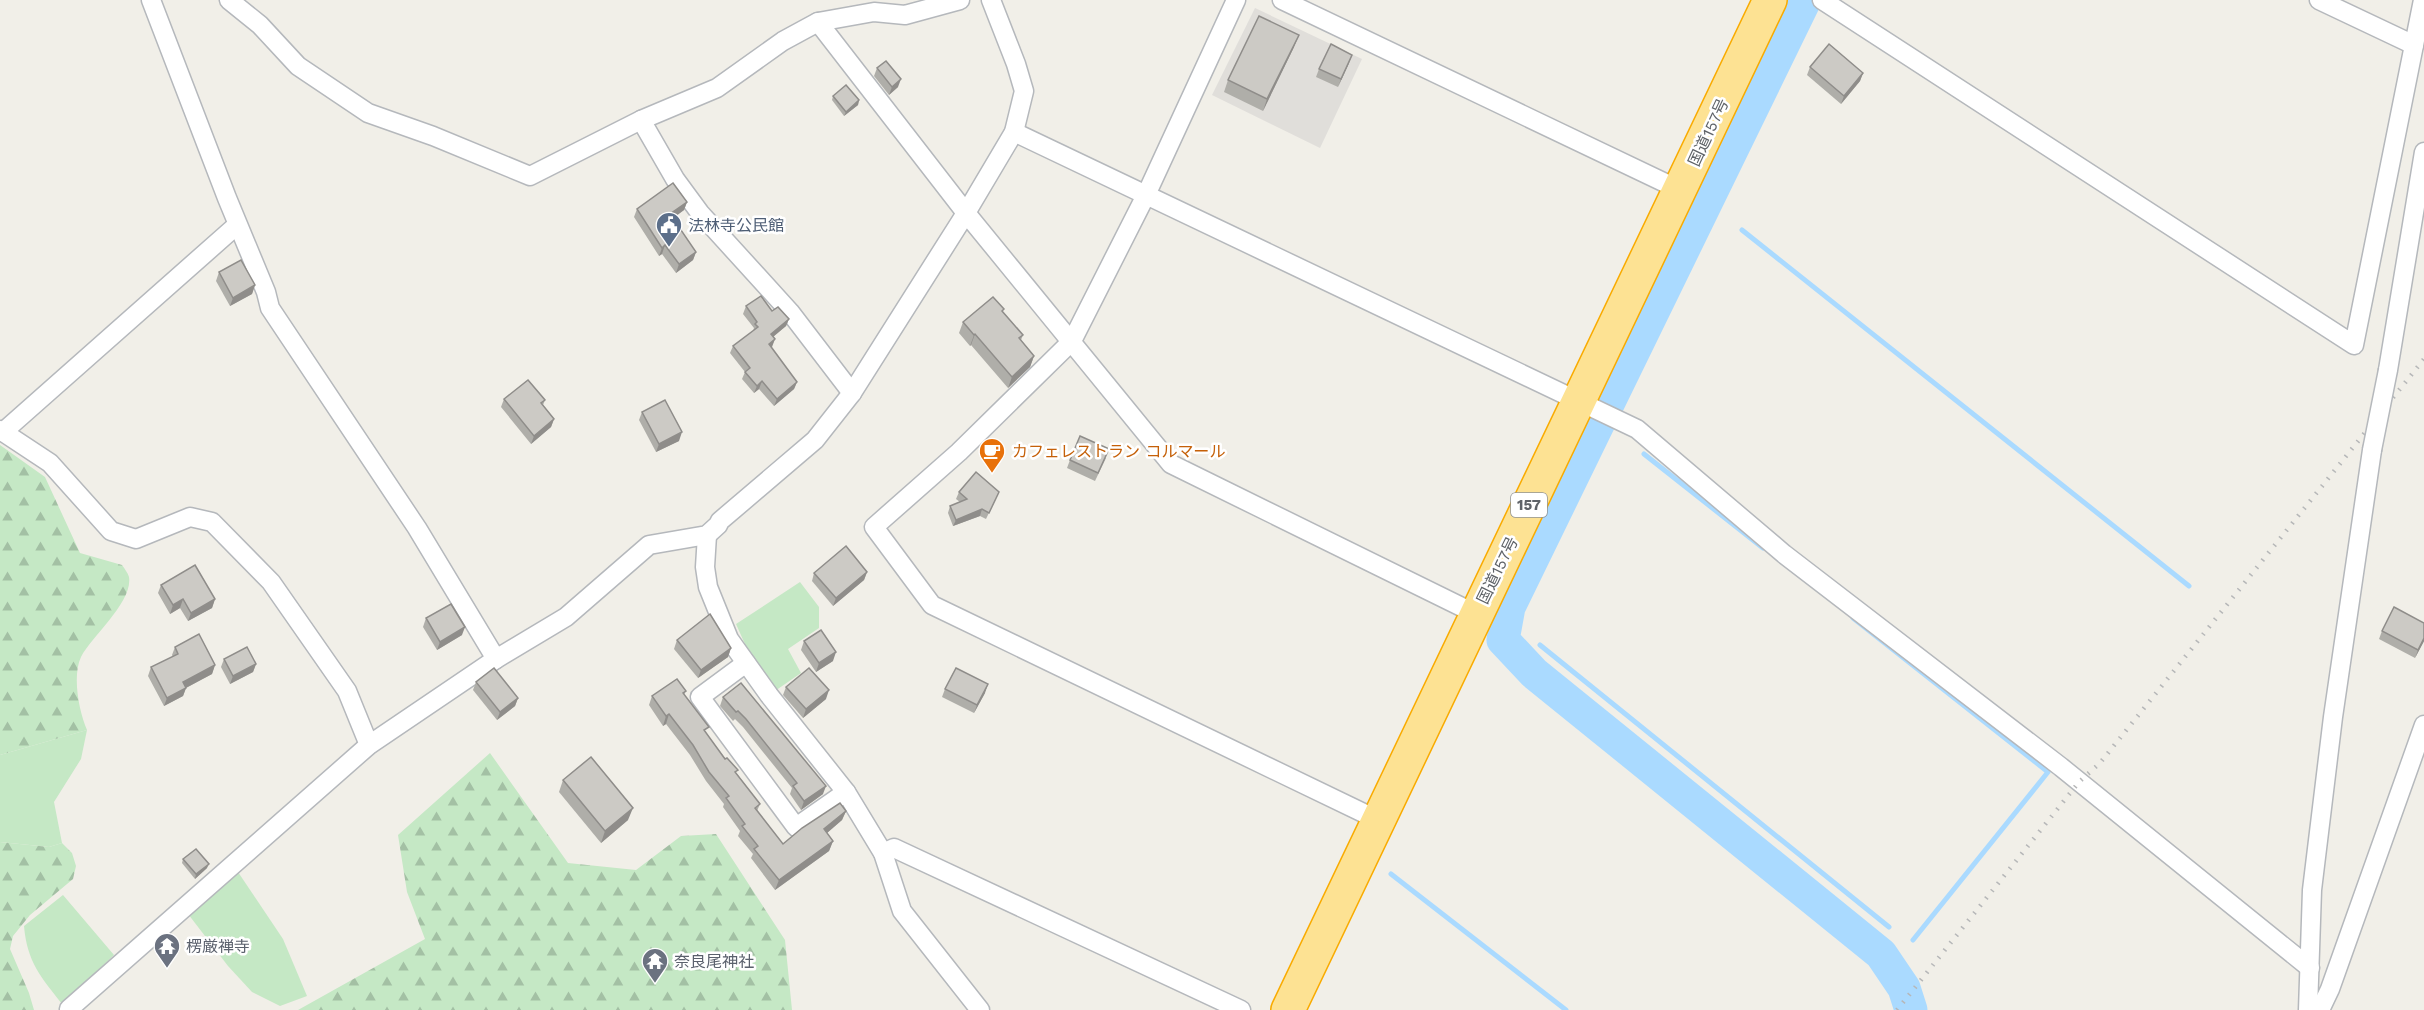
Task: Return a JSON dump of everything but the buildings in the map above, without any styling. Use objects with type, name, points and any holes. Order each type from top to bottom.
[{"type":"highway","name":"国道157号","points":[[1288,1010],[1476,614],[1585,405],[1680,190],[1770,0]]},
{"type":"street","points":[[152,0],[237,225],[266,292],[270,308],[417,528],[496,659]]},
{"type":"street","points":[[229,0],[260,25],[298,66],[368,113],[434,136],[530,176],[641,120],[717,88],[783,41],[818,22],[870,6],[905,15],[960,0]]},
{"type":"street","points":[[69,1008],[369,745],[496,659],[566,617],[649,545],[707,535],[720,521],[815,440],[852,393],[966,213],[1014,132],[1024,91],[991,0]]},
{"type":"street","points":[[1236,0],[1146,195],[1072,341],[959,452],[874,527],[932,605],[1378,820]]},
{"type":"street","points":[[1282,0],[1680,190]]},
{"type":"street","points":[[1822,0],[2354,345],[2423,0]]},
{"type":"street","points":[[2319,0],[2414,45]]},
{"type":"street","points":[[818,22],[966,213],[1171,464],[1476,614]]},
{"type":"street","points":[[641,120],[675,179],[700,213],[790,312],[852,393]]},
{"type":"street","points":[[1014,132],[1637,429],[1784,554],[2061,767],[2310,968]]},
{"type":"street","points":[[2308,1010],[2312,890],[2333,717],[2372,450],[2388,370],[2424,152]]},
{"type":"street","points":[[237,225],[1,431],[50,463],[111,531],[136,539],[190,516],[212,522],[271,582],[347,691],[369,745]]},
{"type":"street","points":[[707,535],[705,567],[708,586],[729,639],[846,792],[883,853],[903,911],[980,1010]]},
{"type":"street","points":[[746,663],[700,697],[796,827],[846,792]]},
{"type":"street","points":[[2320,1010],[2330,989],[2424,724]]},
{"type":"street","points":[[883,853],[894,848],[1241,1010]]},
{"type":"shaded area","points":[[1255,8],[1362,59],[1320,148],[1212,95]]},
{"type":"green space","points":[[0,445],[45,477],[80,553],[122,565],[129,577],[129,587],[118,608],[86,649],[78,665],[78,694],[81,714],[87,730],[0,755]]},
{"type":"green space","points":[[800,582],[819,607],[819,628],[788,649],[801,673],[772,693],[753,662],[736,624]]},
{"type":"green space","points":[[87,730],[81,759],[54,802],[62,843],[49,847],[0,842],[0,755]]},
{"type":"green space","points":[[490,753],[568,863],[636,870],[681,836],[716,834],[785,940],[792,1010],[298,1010],[425,939],[407,892],[398,835]]},
{"type":"green space","points":[[0,842],[49,847],[62,843],[72,853],[76,866],[73,879],[30,915],[13,936],[10,949],[34,1010],[0,1010]]},
{"type":"green space","points":[[238,872],[283,939],[307,996],[280,1006],[252,992],[228,966],[185,910]]},
{"type":"green space","points":[[63,895],[114,955],[62,1004],[36,968],[28,950],[24,926]]},
{"type":"waterway","points":[[1805,0],[1509,607],[1503,640],[1534,673],[1881,954],[1904,988],[1911,1010]]},
{"type":"waterway","points":[[1742,230],[2189,586]]},
{"type":"waterway","points":[[1644,454],[1763,548]]},
{"type":"waterway","points":[[1853,618],[2048,772],[1913,940]]},
{"type":"waterway","points":[[1540,645],[1889,927]]},
{"type":"waterway","points":[[1391,874],[1566,1010]]},
{"type":"railway","points":[[1897,1010],[2079,782],[2100,763],[2424,359]]},
{"type":"place","name":"法林寺公民館","points":[[669,248]]},
{"type":"place","name":"カフェレストラン コルマール","points":[[992,474]]},
{"type":"place","name":"楞厳禅寺","points":[[167,969]]},
{"type":"place","name":"奈良尾神社","points":[[655,984]]}]
